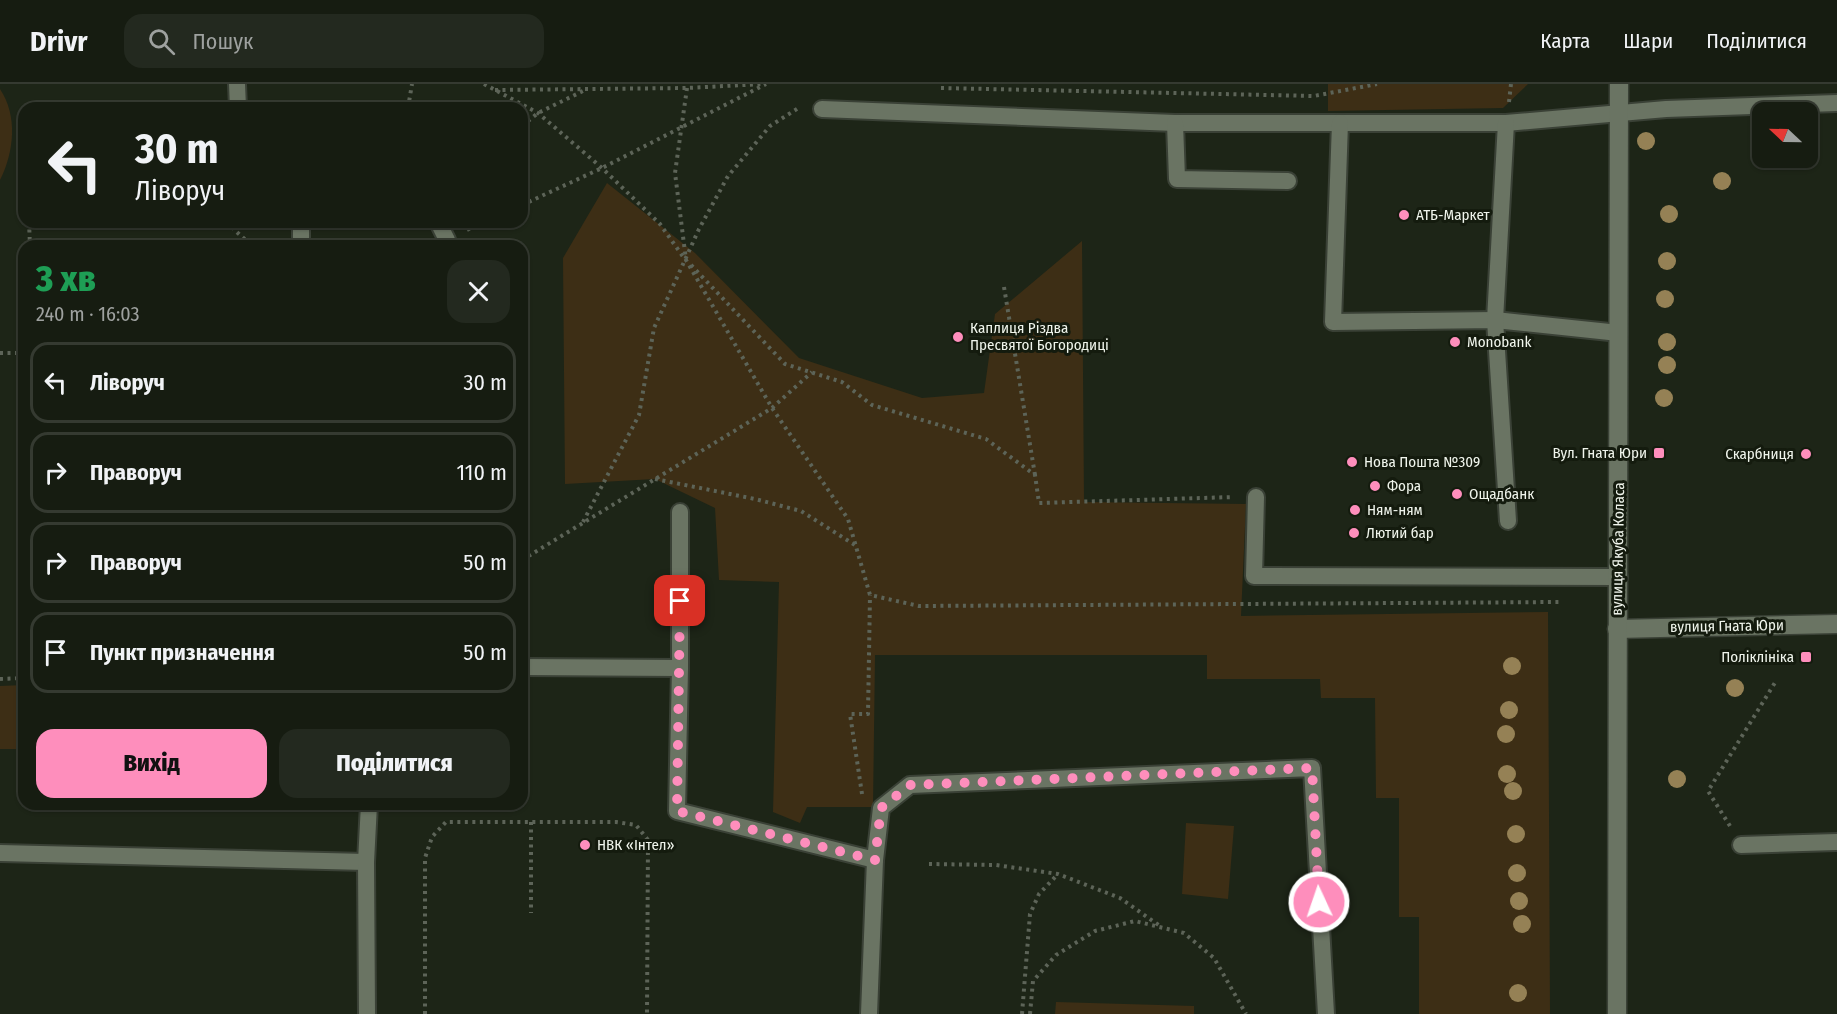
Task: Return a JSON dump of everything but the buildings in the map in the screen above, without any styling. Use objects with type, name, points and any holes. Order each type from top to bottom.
[{"type":"street","name":"вулиця Якуба Коласа","points":[[1617,1014],[1619,84]]},
{"type":"street","name":"вулиця Гната Юри","points":[[1617,629],[1837,624]]},
{"type":"lane","points":[[237,84],[237,102]]},
{"type":"lane","points":[[814,106],[1175,123],[1506,123],[1619,112],[1837,103]]},
{"type":"lane","points":[[1175,123],[1177,179],[1288,181]]},
{"type":"lane","points":[[1340,123],[1333,322],[1496,320],[1619,333]]},
{"type":"lane","points":[[1506,123],[1496,320],[1508,521]]},
{"type":"lane","points":[[1256,497],[1254,576],[1619,577]]},
{"type":"lane","points":[[680,512],[677,811],[875,860]]},
{"type":"lane","points":[[528,667],[680,668]]},
{"type":"lane","points":[[869,1014],[875,860],[881,808],[910,785],[1312,768],[1326,1014]]},
{"type":"lane","points":[[367,1014],[366,862],[369,810]]},
{"type":"lane","points":[[1741,845],[1837,842]]},
{"type":"lane","points":[[0,853],[366,862]]},
{"type":"path","points":[[409,102],[412,84]]},
{"type":"path","points":[[484,84],[517,102]]},
{"type":"path","points":[[495,90],[687,88],[764,84]]},
{"type":"path","points":[[528,202],[682,128],[764,84]]},
{"type":"path","points":[[939,88],[1314,96],[1377,84]]},
{"type":"path","points":[[687,88],[675,173],[686,260],[785,364],[842,382],[872,405],[986,439],[1035,476]]},
{"type":"path","points":[[528,121],[538,113],[588,89]]},
{"type":"path","points":[[583,522],[639,415],[654,327],[699,229],[728,176],[770,126],[814,106]]},
{"type":"path","points":[[528,108],[538,113],[602,168],[660,224],[686,260],[772,408],[848,519],[870,595],[868,714],[850,714],[867,828],[877,837]]},
{"type":"path","points":[[232,228],[246,240]]},
{"type":"path","points":[[1004,287],[1039,503],[1256,497]]},
{"type":"path","points":[[0,353],[18,353]]},
{"type":"path","points":[[528,556],[772,408],[812,372]]},
{"type":"path","points":[[654,479],[755,499],[801,512],[856,546]]},
{"type":"path","points":[[870,595],[920,606],[1560,602]]},
{"type":"path","points":[[0,679],[18,678]]},
{"type":"path","points":[[1741,845],[1708,791],[1776,681]]},
{"type":"path","points":[[425,1014],[425,858],[432,837],[446,822],[616,822],[636,825],[648,840],[647,1014]]},
{"type":"path","points":[[531,822],[531,913]]},
{"type":"path","points":[[929,864],[996,865],[1058,874],[1120,898],[1163,928]]},
{"type":"path","points":[[1022,1014],[1030,914],[1039,894],[1058,874]]},
{"type":"path","points":[[1030,1014],[1033,981],[1056,955],[1095,931],[1135,921],[1184,933],[1214,958],[1246,1014]]},
{"type":"shaded area","points":[[1328,84],[1528,84],[1503,108],[1328,111]]},
{"type":"shaded area","points":[[0,89],[10,111],[12,134],[8,158],[0,180]]},
{"type":"shaded area","points":[[607,183],[695,253],[799,358],[922,398],[984,393],[995,314],[1082,241],[1084,502],[1246,504],[1241,616],[1548,612],[1550,1014],[1419,1014],[1419,917],[1399,917],[1399,798],[1376,798],[1375,698],[1321,698],[1320,679],[1207,679],[1207,655],[875,655],[873,807],[807,807],[800,823],[773,812],[779,582],[719,580],[715,508],[655,479],[565,484],[563,258]]},
{"type":"shaded area","points":[[18,685],[18,749],[0,749],[0,686]]},
{"type":"shaded area","points":[[1186,823],[1234,826],[1228,899],[1182,894]]},
{"type":"shaded area","points":[[1056,1002],[1194,1006],[1194,1014],[1055,1014]]},
{"type":"place","name":"АТБ-Маркет","points":[[1404,215]]},
{"type":"place","name":"Каплиця Різдва Пресвятої Богородиці","points":[[958,337]]},
{"type":"place","name":"Monobank","points":[[1455,342]]},
{"type":"place","name":"Вул. Гната Юри","points":[[1659,453]]},
{"type":"place","name":"Скарбниця","points":[[1806,454]]},
{"type":"place","name":"Нова Пошта №309","points":[[1352,462]]},
{"type":"place","name":"Фора","points":[[1375,486]]},
{"type":"place","name":"Ощадбанк","points":[[1457,494]]},
{"type":"place","name":"Ням-ням","points":[[1355,510]]},
{"type":"place","name":"Лютий бар","points":[[1354,533]]},
{"type":"place","name":"Поліклініка","points":[[1806,657]]},
{"type":"place","name":"НВК «Інтел»","points":[[585,845]]},
{"type":"route","points":[[680,601],[677,811],[875,860],[881,808],[910,785],[1312,768],[1319,902]]}]
